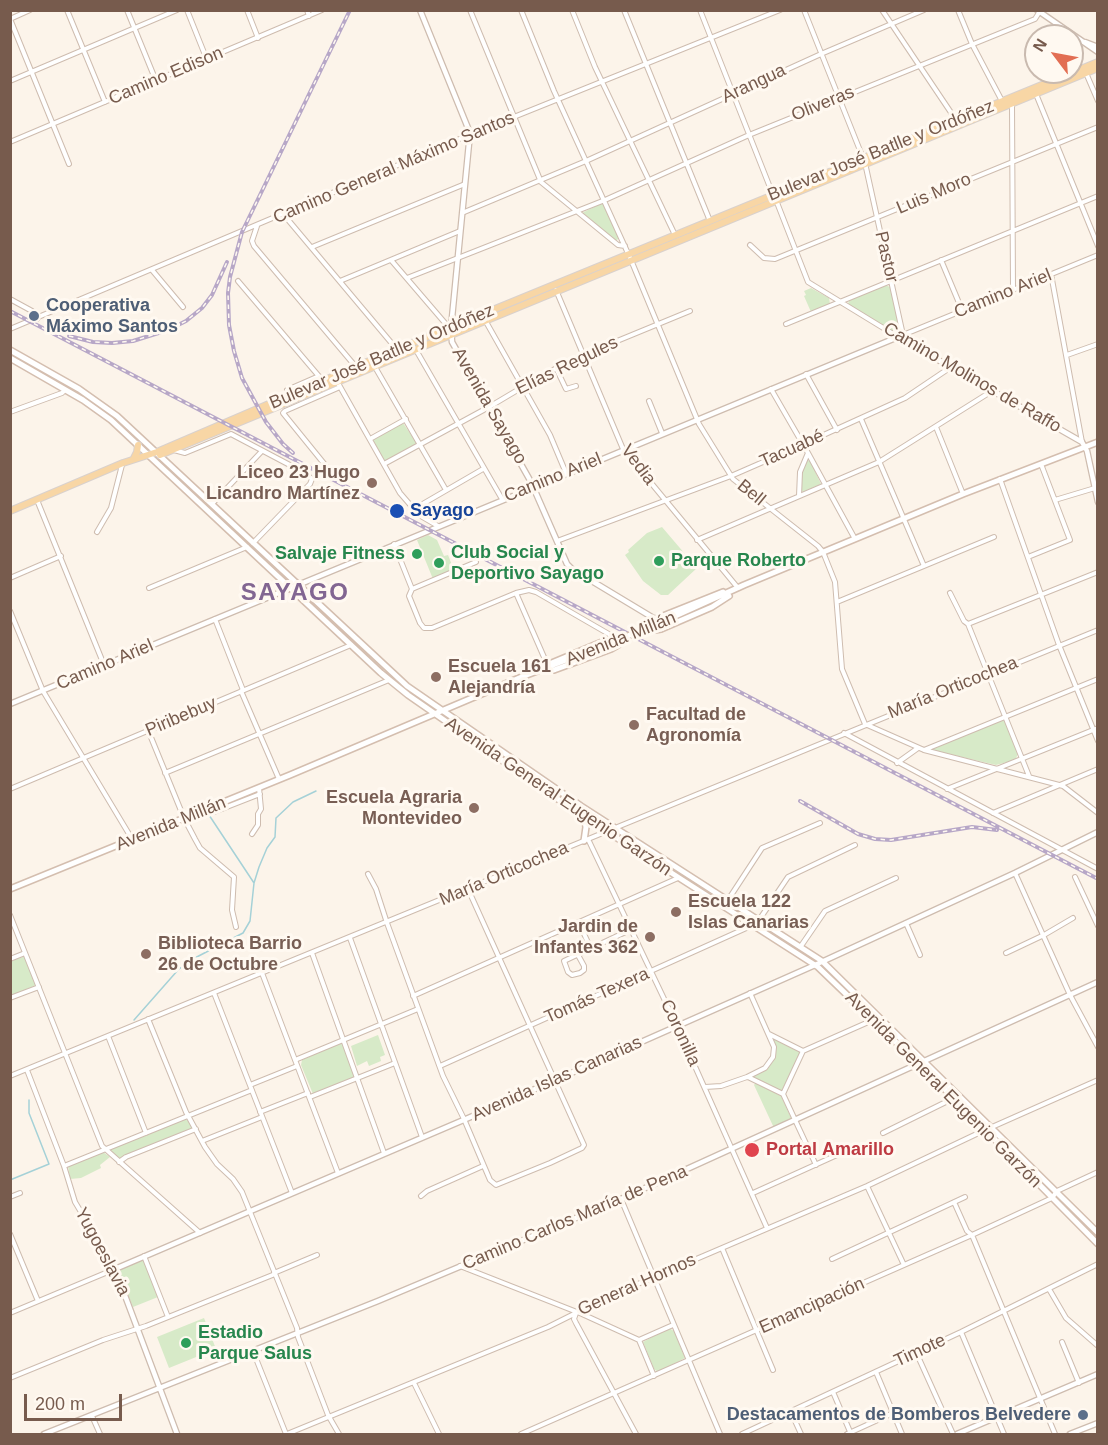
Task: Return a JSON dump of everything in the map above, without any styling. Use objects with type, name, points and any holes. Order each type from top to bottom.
[{"type":"main road","name":"Bulevar José Batlle y Ordóñez","points":[[864,161],[956,120],[1098,62]]},
{"type":"main road","name":"Bulevar José Batlle y Ordóñez","points":[[10,511],[122,465],[159,453],[322,381],[337,382],[416,350],[449,329],[485,320],[774,197],[1098,68]]},
{"type":"main road","name":"Bulevar José Batlle y Ordóñez","points":[[665,242],[675,235],[774,197]]},
{"type":"main road","name":"Bulevar José Batlle y Ordóñez","points":[[337,382],[356,367],[395,350],[630,257]]},
{"type":"main road","name":"Avenida General Eugenio Garzón","points":[[10,350],[88,395],[117,416],[394,675],[581,806],[822,961],[1098,1233]]},
{"type":"main road","name":"Avenida General Eugenio Garzón","points":[[10,358],[100,412],[389,680],[435,715],[584,817],[815,965],[954,1098],[1098,1244]]},
{"type":"main road","name":"Bulevar José Batlle y Ordóñez","points":[[159,453],[174,450],[322,381]]},
{"type":"main road","name":"Avenida Millán","points":[[10,889],[184,818],[259,791],[279,780],[546,666],[662,622],[740,587],[1041,464],[1084,444],[1098,442]]},
{"type":"main road","points":[[134,458],[138,445]]},
{"type":"main road","name":"Bulevar José Batlle y Ordóñez","points":[[99,474],[134,458],[150,456]]},
{"type":"main road","points":[[740,587],[712,607],[661,629],[654,629],[651,618],[740,587]]},
{"type":"main road","points":[[614,637],[619,639],[619,644],[611,649],[554,670],[546,666],[614,637]]},
{"type":"main road","points":[[584,817],[586,840]]},
{"type":"street","points":[[30,10],[10,19],[69,164]]},
{"type":"street","points":[[67,10],[105,102]]},
{"type":"street","points":[[127,10],[156,81]]},
{"type":"street","points":[[10,81],[177,10]]},
{"type":"street","points":[[187,10],[207,60]]},
{"type":"street","points":[[247,10],[258,38]]},
{"type":"street","points":[[307,10],[309,16]]},
{"type":"street","name":"Camino Edison","points":[[10,142],[322,10]]},
{"type":"street","name":"Avenida Sayago","points":[[420,10],[470,135],[449,329],[452,342],[534,487],[566,562],[572,569],[651,618]]},
{"type":"street","points":[[470,10],[540,180],[618,245],[625,246]]},
{"type":"street","name":"Bell","points":[[521,10],[557,99],[630,257],[696,419],[731,476],[823,552],[834,579],[842,669],[865,724]]},
{"type":"street","points":[[572,10],[602,82],[675,235]]},
{"type":"street","points":[[624,10],[710,221]]},
{"type":"street","points":[[700,10],[796,251]]},
{"type":"street","name":"Camino General Máximo Santos","points":[[10,329],[470,135],[780,10]]},
{"type":"street","name":"Pastor","points":[[804,10],[864,161],[891,280],[901,336]]},
{"type":"street","points":[[882,10],[956,120]]},
{"type":"street","name":"Arangua","points":[[462,213],[586,161],[821,54],[924,10]]},
{"type":"street","points":[[958,10],[972,44],[1002,101]]},
{"type":"street","points":[[1039,11],[1098,50]]},
{"type":"street","name":"Oliveras","points":[[407,278],[604,200],[749,135],[1035,19],[1039,11]]},
{"type":"street","points":[[1086,73],[1098,101]]},
{"type":"street","points":[[1036,94],[1098,246]]},
{"type":"street","points":[[1012,104],[1014,230],[1012,289]]},
{"type":"street","name":"Luis Moro","points":[[750,245],[757,253],[769,260],[796,251],[1012,160],[1098,127]]},
{"type":"street","points":[[312,247],[465,184]]},
{"type":"street","points":[[786,324],[1098,196]]},
{"type":"street","points":[[284,215],[395,350]]},
{"type":"street","points":[[257,226],[252,241],[254,246],[356,367]]},
{"type":"street","points":[[340,281],[460,231]]},
{"type":"street","name":"Camino Molinos de Raffo","points":[[796,251],[808,282],[1084,444]]},
{"type":"street","name":"Camino Ariel","points":[[10,704],[623,449],[1098,255]]},
{"type":"street","points":[[391,260],[449,329]]},
{"type":"street","points":[[941,260],[962,310]]},
{"type":"street","points":[[152,270],[183,307]]},
{"type":"street","points":[[1050,274],[1098,502]]},
{"type":"street","points":[[238,281],[322,381]]},
{"type":"street","name":"Vedia","points":[[556,290],[623,449],[740,587]]},
{"type":"street","points":[[10,299],[32,310],[37,319]]},
{"type":"street","name":"Elías Regules","points":[[384,464],[556,368],[690,311]]},
{"type":"street","points":[[485,320],[550,435],[566,473]]},
{"type":"street","points":[[1067,356],[1098,344]]},
{"type":"street","points":[[416,350],[502,499]]},
{"type":"street","points":[[375,366],[446,490]]},
{"type":"street","name":"Tacuabé","points":[[557,541],[731,476],[837,430],[905,398],[951,367]]},
{"type":"street","points":[[556,368],[566,389],[576,386]]},
{"type":"street","points":[[806,374],[837,430]]},
{"type":"street","name":"Bulevar José Batlle y Ordóñez","points":[[286,390],[322,381]]},
{"type":"street","points":[[337,382],[400,493],[419,515],[438,526]]},
{"type":"street","name":"Bulevar José Batlle y Ordóñez","points":[[326,466],[283,416],[285,411],[337,382]]},
{"type":"street","points":[[771,388],[855,539]]},
{"type":"street","points":[[10,412],[62,393],[65,389]]},
{"type":"street","points":[[698,540],[879,462],[992,391]]},
{"type":"street","points":[[649,401],[662,433]]},
{"type":"street","points":[[10,406],[17,410]]},
{"type":"street","points":[[370,439],[406,419]]},
{"type":"street","points":[[861,419],[924,566]]},
{"type":"street","points":[[936,427],[963,494]]},
{"type":"street","points":[[174,450],[185,453],[233,435],[312,479],[310,484],[253,543]]},
{"type":"street","points":[[212,504],[262,451]]},
{"type":"street","points":[[799,496],[798,479],[808,453]]},
{"type":"street","points":[[1028,557],[1070,540],[1041,464]]},
{"type":"street","points":[[97,532],[111,508],[122,465]]},
{"type":"street","points":[[414,508],[483,468]]},
{"type":"street","points":[[1000,479],[1059,645],[1098,741]]},
{"type":"street","points":[[1055,500],[1095,488]]},
{"type":"street","points":[[37,500],[104,665]]},
{"type":"street","points":[[837,602],[994,537]]},
{"type":"street","points":[[394,544],[412,589]]},
{"type":"street","points":[[149,588],[247,547]]},
{"type":"street","points":[[10,578],[61,556]]},
{"type":"street","points":[[476,562],[412,589],[409,594],[422,626],[428,629],[516,593],[531,590],[614,637]]},
{"type":"street","points":[[968,624],[1098,572]]},
{"type":"street","points":[[516,593],[546,666]]},
{"type":"street","points":[[950,593],[964,621],[968,624],[1029,776]]},
{"type":"street","points":[[10,611],[43,691],[132,840]]},
{"type":"street","points":[[215,619],[279,780]]},
{"type":"street","name":"María Orticochea","points":[[10,1076],[1098,630]]},
{"type":"street","name":"Piribebuy","points":[[10,789],[351,645]]},
{"type":"street","points":[[924,750],[1098,679]]},
{"type":"street","points":[[165,773],[389,680]]},
{"type":"street","points":[[865,724],[924,750],[1059,785],[1098,813]]},
{"type":"street","points":[[947,789],[1095,729]]},
{"type":"street","points":[[148,730],[184,818],[200,848],[234,878],[232,910],[236,927]]},
{"type":"street","points":[[843,733],[1098,869]]},
{"type":"street","points":[[897,763],[918,748]]},
{"type":"street","points":[[905,759],[905,767]]},
{"type":"street","points":[[993,813],[1098,770]]},
{"type":"street","points":[[252,834],[258,825],[258,814],[261,808],[259,791]]},
{"type":"street","points":[[728,900],[762,848],[820,823]]},
{"type":"street","name":"Avenida Islas Canarias","points":[[10,1313],[555,1080],[815,965],[1015,873],[1098,832]]},
{"type":"street","name":"Coronilla","points":[[586,840],[632,929],[767,1228]]},
{"type":"street","points":[[759,920],[788,877],[855,845]]},
{"type":"street","points":[[1015,873],[1070,995],[1098,1047]]},
{"type":"street","points":[[368,874],[376,889],[440,1066],[483,1167],[491,1183],[498,1185],[584,1146],[468,890]]},
{"type":"street","points":[[413,996],[680,877]]},
{"type":"street","points":[[801,946],[825,911],[896,878]]},
{"type":"street","points":[[1076,878],[1098,926]]},
{"type":"street","points":[[11,916],[100,1142],[105,1150],[200,1233]]},
{"type":"street","points":[[1006,953],[1073,918]]},
{"type":"street","points":[[906,922],[920,955]]},
{"type":"street","points":[[579,923],[591,949]]},
{"type":"street","name":"Tomás Texera","points":[[440,1066],[754,925]]},
{"type":"street","points":[[578,955],[584,969],[572,975],[564,961],[632,929]]},
{"type":"street","points":[[350,937],[422,1137]]},
{"type":"street","points":[[10,959],[25,953]]},
{"type":"street","points":[[312,953],[384,1153]]},
{"type":"street","points":[[262,973],[338,1173]]},
{"type":"street","name":"Camino Carlos María de Pena","points":[[44,1434],[298,1333],[621,1199],[1098,982]]},
{"type":"street","points":[[10,998],[39,987]]},
{"type":"street","points":[[214,993],[292,1193]]},
{"type":"street","points":[[705,1087],[721,1086],[747,1077],[765,1068],[771,1061],[775,1052],[750,993]]},
{"type":"street","points":[[295,1060],[418,1009]]},
{"type":"street","points":[[148,1019],[188,1116],[217,1164],[236,1183],[249,1211],[330,1417],[339,1434]]},
{"type":"street","points":[[783,1094],[803,1051],[873,1020]]},
{"type":"street","points":[[769,1034],[803,1051]]},
{"type":"street","points":[[108,1036],[146,1133]]},
{"type":"street","points":[[202,1141],[309,1095],[395,1063]]},
{"type":"street","points":[[64,1166],[188,1116],[297,1066]]},
{"type":"street","name":"Yugoeslavia","points":[[27,1070],[64,1166],[75,1202],[115,1269],[177,1434]]},
{"type":"street","points":[[747,1077],[783,1094],[816,1165]]},
{"type":"street","points":[[992,1127],[1098,1080]]},
{"type":"street","points":[[883,1133],[954,1098]]},
{"type":"street","points":[[119,1162],[126,1157],[196,1129]]},
{"type":"street","name":"General Hornos","points":[[286,1434],[548,1327],[654,1277],[867,1186],[985,1130]]},
{"type":"street","points":[[753,1193],[848,1150]]},
{"type":"street","points":[[421,1196],[427,1191],[483,1167]]},
{"type":"street","name":"Emancipación","points":[[521,1434],[972,1236],[1052,1198],[1057,1191],[1098,1172]]},
{"type":"street","points":[[867,1186],[904,1265]]},
{"type":"street","points":[[10,1197],[20,1193]]},
{"type":"street","points":[[832,1259],[965,1197]]},
{"type":"street","points":[[621,1199],[720,1434]]},
{"type":"street","points":[[954,1202],[967,1231],[972,1236],[1055,1434]]},
{"type":"street","points":[[10,1234],[38,1301]]},
{"type":"street","points":[[722,1248],[773,1371]]},
{"type":"street","points":[[10,1378],[168,1317],[317,1255]]},
{"type":"street","points":[[144,1256],[168,1317]]},
{"type":"street","name":"Timote","points":[[742,1434],[961,1332],[1098,1264]]},
{"type":"street","points":[[460,1266],[576,1312],[639,1340],[654,1376]]},
{"type":"street","points":[[1048,1289],[1066,1318],[1098,1346]]},
{"type":"street","points":[[576,1312],[574,1319],[636,1434]]},
{"type":"street","points":[[639,1340],[673,1325]]},
{"type":"street","points":[[961,1332],[1004,1434]]},
{"type":"street","points":[[1062,1342],[1079,1383]]},
{"type":"street","points":[[253,1351],[286,1434]]},
{"type":"street","points":[[916,1353],[955,1434],[1098,1374]]},
{"type":"street","points":[[876,1372],[902,1434]]},
{"type":"street","points":[[414,1383],[439,1434]]},
{"type":"street","points":[[833,1392],[849,1434],[893,1413]]},
{"type":"street","points":[[791,1412],[801,1434]]},
{"type":"street","points":[[92,1416],[99,1434]]},
{"type":"street","points":[[1070,1434],[1098,1423]]},
{"type":"green space","points":[[602,203],[619,238],[617,240],[614,240],[582,213]]},
{"type":"green space","points":[[885,285],[890,287],[899,333],[893,332],[848,305],[849,300]]},
{"type":"green space","points":[[811,288],[829,298],[830,304],[811,312],[804,291]]},
{"type":"green space","points":[[403,423],[416,444],[386,461],[373,440]]},
{"type":"green space","points":[[807,460],[810,461],[821,484],[803,492],[800,490],[801,473]]},
{"type":"green space","name":"Parque Roberto","points":[[662,527],[697,568],[668,595],[661,595],[643,581],[625,555],[647,533]]},
{"type":"green space","name":"Club Social y Deportivo Sayago","points":[[428,535],[437,540],[444,556],[448,555],[454,570],[433,579],[417,540]]},
{"type":"green space","points":[[1003,720],[1018,754],[1015,760],[996,765],[932,750],[932,748]]},
{"type":"green space","points":[[25,957],[36,985],[11,996],[11,961]]},
{"type":"green space","points":[[378,1035],[385,1055],[380,1057],[381,1061],[369,1066],[367,1061],[357,1066],[351,1046]]},
{"type":"green space","points":[[773,1038],[800,1053],[781,1092],[752,1078],[772,1063]]},
{"type":"green space","points":[[340,1043],[343,1045],[355,1077],[313,1094],[301,1065],[302,1060]]},
{"type":"green space","points":[[756,1082],[781,1096],[792,1120],[774,1128],[754,1085]]},
{"type":"green space","points":[[184,1119],[189,1121],[193,1128],[119,1160],[109,1150]]},
{"type":"green space","points":[[103,1152],[110,1157],[100,1165],[101,1168],[81,1178],[70,1179],[68,1166]]},
{"type":"green space","points":[[143,1259],[158,1297],[133,1307],[118,1270]]},
{"type":"green space","name":"Estadio Parque Salus","points":[[204,1318],[216,1349],[169,1368],[157,1337]]},
{"type":"green space","points":[[669,1328],[674,1331],[685,1358],[658,1372],[654,1369],[643,1342]]},
{"type":"waterway","points":[[134,1020],[178,970],[189,961],[243,933],[250,921],[254,883],[259,867],[267,848],[275,837],[276,818],[293,802],[316,791]]},
{"type":"waterway","points":[[209,815],[254,883]]},
{"type":"waterway","points":[[10,1180],[49,1164],[29,1113],[29,1100]]},
{"type":"railway","points":[[293,453],[266,422],[242,378],[229,325],[230,277],[242,232],[350,10]]},
{"type":"railway","points":[[69,336],[93,342],[112,343],[133,341],[168,330],[186,321],[202,308],[212,295],[227,262]]},
{"type":"railway","points":[[10,311],[1098,879]]},
{"type":"railway","points":[[800,801],[858,834],[875,839],[891,840],[972,827],[997,830]]},
{"type":"place","name":"Cooperativa Máximo Santos","points":[[34,316]]},
{"type":"place","name":"Liceo 23 Hugo Licandro Martínez","points":[[372,483]]},
{"type":"place","name":"Sayago","points":[[397,511]]},
{"type":"place","name":"Salvaje Fitness","points":[[417,554]]},
{"type":"place","name":"Parque Roberto","points":[[659,561]]},
{"type":"place","name":"Club Social y Deportivo Sayago","points":[[439,563]]},
{"type":"place","name":"Escuela 161 Alejandría","points":[[436,677]]},
{"type":"place","name":"Facultad de Agronomía","points":[[634,725]]},
{"type":"place","name":"Escuela Agraria Montevideo","points":[[474,808]]},
{"type":"place","name":"Escuela 122 Islas Canarias","points":[[676,912]]},
{"type":"place","name":"Jardin de Infantes 362","points":[[650,937]]},
{"type":"place","name":"Biblioteca Barrio 26 de Octubre","points":[[146,954]]},
{"type":"place","name":"Portal Amarillo","points":[[752,1150]]},
{"type":"place","name":"Estadio Parque Salus","points":[[186,1343]]},
{"type":"place","name":"Destacamentos de Bomberos Belvedere","points":[[1083,1415]]},
{"type":"district","name":"SAYAGO","points":[[295,593]]}]
